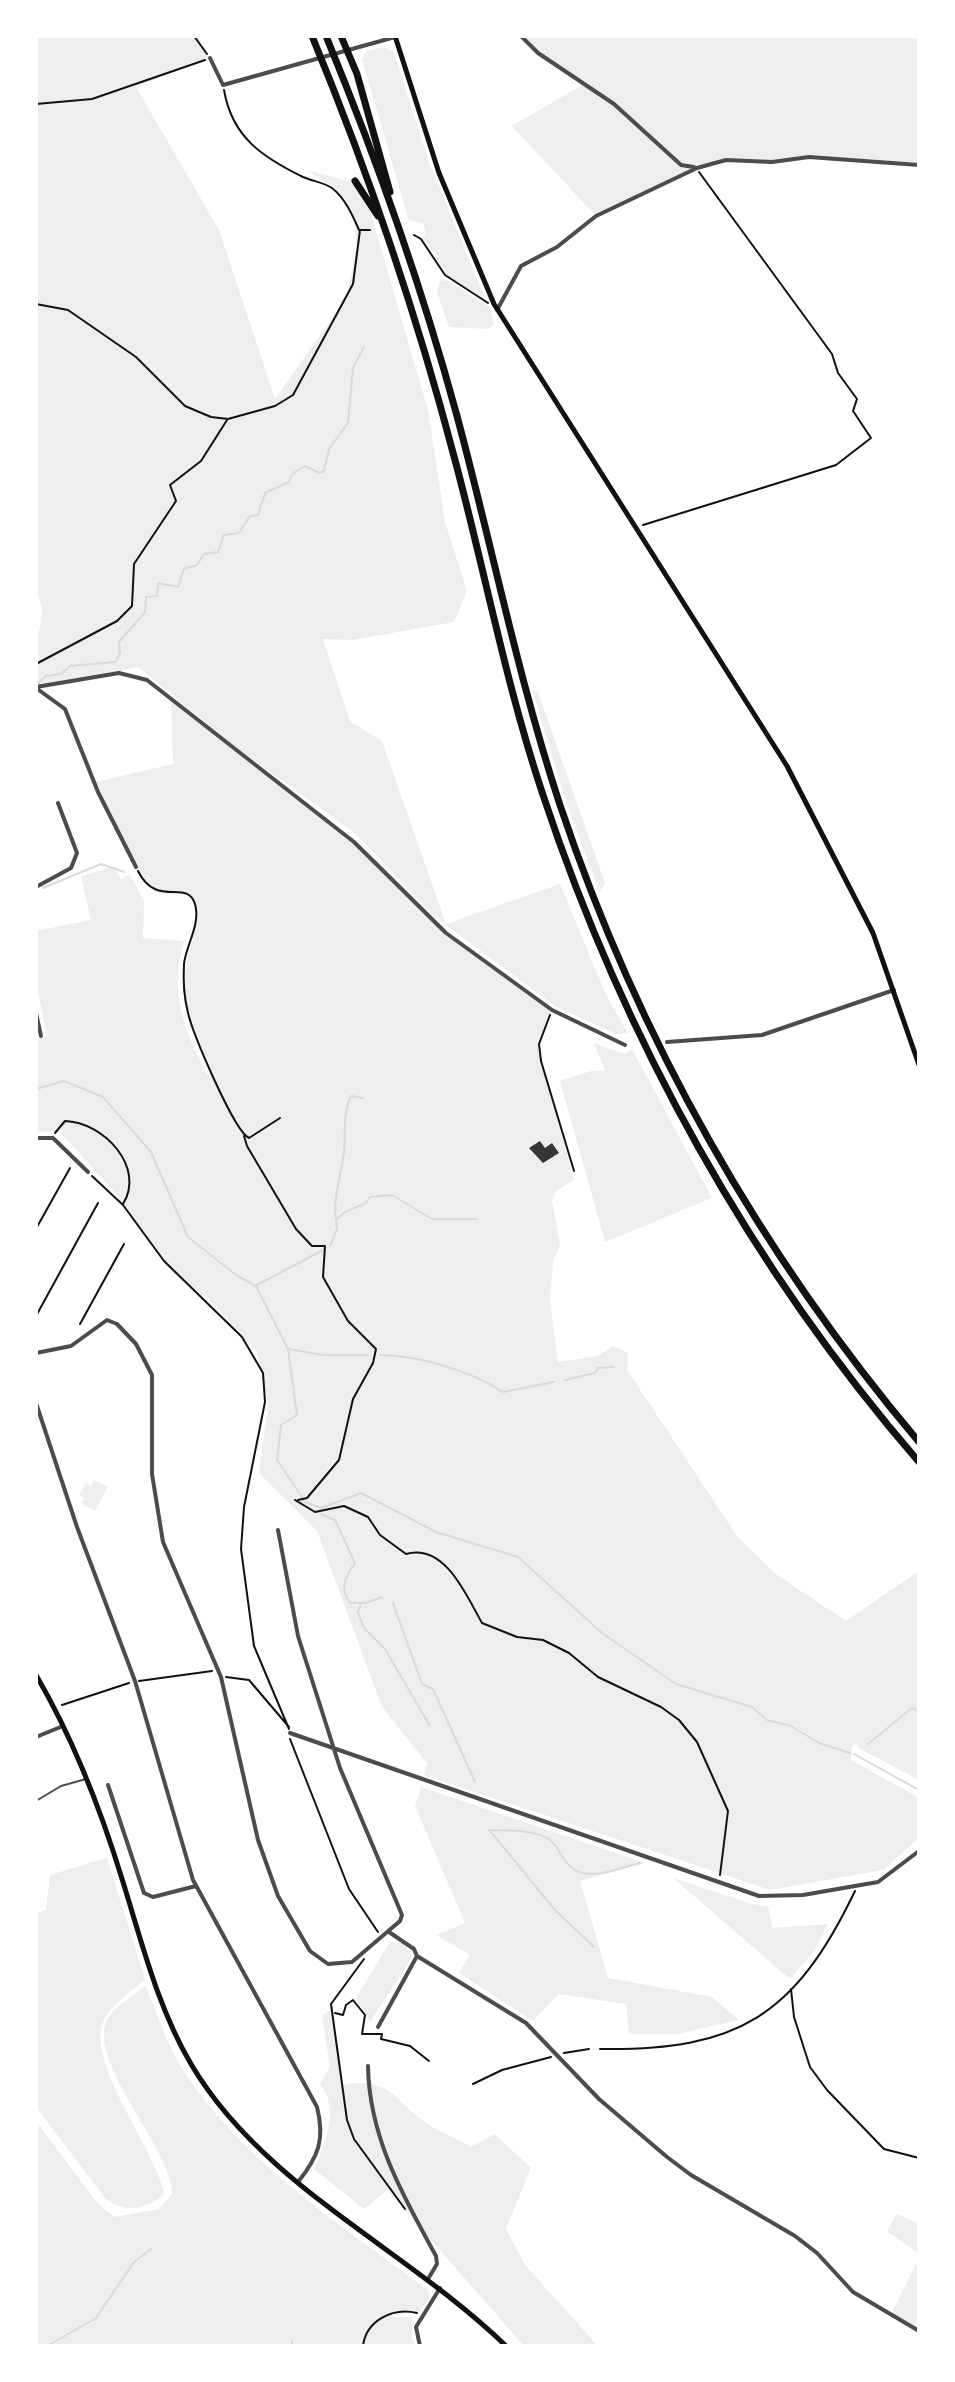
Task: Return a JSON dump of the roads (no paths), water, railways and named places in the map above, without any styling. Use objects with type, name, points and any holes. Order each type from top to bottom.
[{"type":"highway","points":[[312,36],[386,230],[436,387],[535,771],[604,957],[660,1077],[736,1212],[831,1352],[919,1462]]},
{"type":"highway","points":[[326,36],[404,241]]},
{"type":"highway","points":[[341,36],[357,74],[454,404],[540,743],[575,847],[620,962],[688,1103],[751,1212],[831,1330],[919,1442]]},
{"type":"highway","points":[[355,181],[386,230]]},
{"type":"main road","points":[[395,36],[439,173],[495,307],[787,766],[860,906],[895,990],[919,1065]]},
{"type":"main road","points":[[36,1675],[64,1726],[87,1778],[153,1979],[190,2063],[238,2127],[298,2182],[440,2288],[506,2346]]},
{"type":"street","points":[[210,58],[223,85],[395,36]]},
{"type":"street","points":[[521,36],[538,53],[614,104],[681,165],[697,168]]},
{"type":"street","points":[[495,307],[521,266],[557,247],[596,216],[697,168],[726,160],[772,162],[809,157],[919,165]]},
{"type":"street","points":[[36,688],[119,673],[147,680],[354,842],[446,933],[552,1010],[625,1045]]},
{"type":"street","points":[[36,688],[65,709],[93,779],[136,867]]},
{"type":"street","points":[[36,887],[71,868],[77,853],[58,803]]},
{"type":"street","points":[[667,1042],[762,1035],[895,990]]},
{"type":"street","points":[[36,1013],[41,1036]]},
{"type":"street","points":[[36,1138],[53,1138],[88,1172]]},
{"type":"street","points":[[36,1353],[71,1346],[107,1320],[126,1332],[144,1355],[154,1390],[152,1474],[160,1528],[172,1567],[221,1677],[258,1840],[278,1896],[318,1959],[341,1965],[362,1955],[381,1934],[389,1932],[402,1915],[340,1768],[298,1636],[278,1530]]},
{"type":"street","points":[[36,1403],[77,1527],[135,1681],[196,1886],[317,2107],[323,2132],[313,2161],[298,2182]]},
{"type":"street","points":[[36,1737],[64,1726]]},
{"type":"street","points":[[290,1730],[472,1799],[759,1896],[783,1897],[888,1878],[919,1851]]},
{"type":"street","points":[[108,1785],[144,1893],[153,1897],[196,1886]]},
{"type":"street","points":[[389,1932],[414,1949],[417,1956],[526,2023],[544,2038],[556,2056],[599,2099],[691,2175],[795,2236],[817,2253],[853,2292],[919,2331]]},
{"type":"street","points":[[378,2027],[417,1956]]},
{"type":"street","points":[[368,2066],[373,2119],[410,2210],[436,2256],[437,2264],[428,2279]]},
{"type":"street","points":[[420,2346],[415,2332],[440,2288]]},
{"type":"lane","points":[[36,1801],[61,1786],[87,1778]]},
{"type":"waterway","points":[[38,683],[46,676],[61,674],[70,666],[115,662],[120,653],[119,642],[145,612],[146,597],[157,596],[158,583],[178,587],[184,569],[197,565],[204,554],[218,552],[224,535],[239,533],[250,516],[258,515],[265,493],[289,482],[292,474],[305,466],[319,473],[324,471],[329,449],[348,423],[353,368],[364,347]]},
{"type":"waterway","points":[[43,888],[101,864],[124,872]]},
{"type":"waterway","points":[[36,1089],[64,1081],[103,1097],[151,1152],[188,1237],[236,1275],[256,1286],[288,1349],[297,1415],[281,1425],[277,1460],[302,1497]]},
{"type":"waterway","points":[[336,1220],[346,1110],[351,1096],[363,1098]]},
{"type":"waterway","points":[[330,1246],[337,1229],[336,1220],[345,1212],[366,1203],[370,1197],[392,1195],[432,1219],[477,1219]]},
{"type":"waterway","points":[[257,1285],[323,1250]]},
{"type":"waterway","points":[[289,1349],[322,1355],[367,1355]]},
{"type":"waterway","points":[[380,1355],[444,1366],[476,1377],[503,1392],[554,1382]]},
{"type":"waterway","points":[[565,1380],[595,1373],[598,1368],[614,1367]]},
{"type":"waterway","points":[[302,1501],[321,1508],[361,1493],[436,1532],[518,1557],[602,1633],[676,1684],[752,1707],[767,1720],[791,1726],[819,1743],[850,1753]]},
{"type":"waterway","points":[[321,1514],[335,1520],[355,1563],[345,1583],[350,1603],[365,1603],[382,1597]]},
{"type":"waterway","points":[[361,1603],[358,1613],[364,1628],[385,1649],[430,1726]]},
{"type":"waterway","points":[[393,1603],[422,1684],[433,1689],[475,1782]]},
{"type":"waterway","points":[[868,1744],[912,1708],[919,1711]]},
{"type":"waterway","points":[[854,1754],[919,1790]]},
{"type":"waterway","points":[[489,1830],[521,1831],[544,1836],[569,1865],[585,1873],[603,1873],[640,1863]]},
{"type":"waterway","points":[[491,1832],[555,1910],[594,1947]]},
{"type":"waterway","points":[[49,2345],[96,2318],[134,2262],[151,2249]]},
{"type":"waterway","points":[[292,2341],[292,2346]]}]
